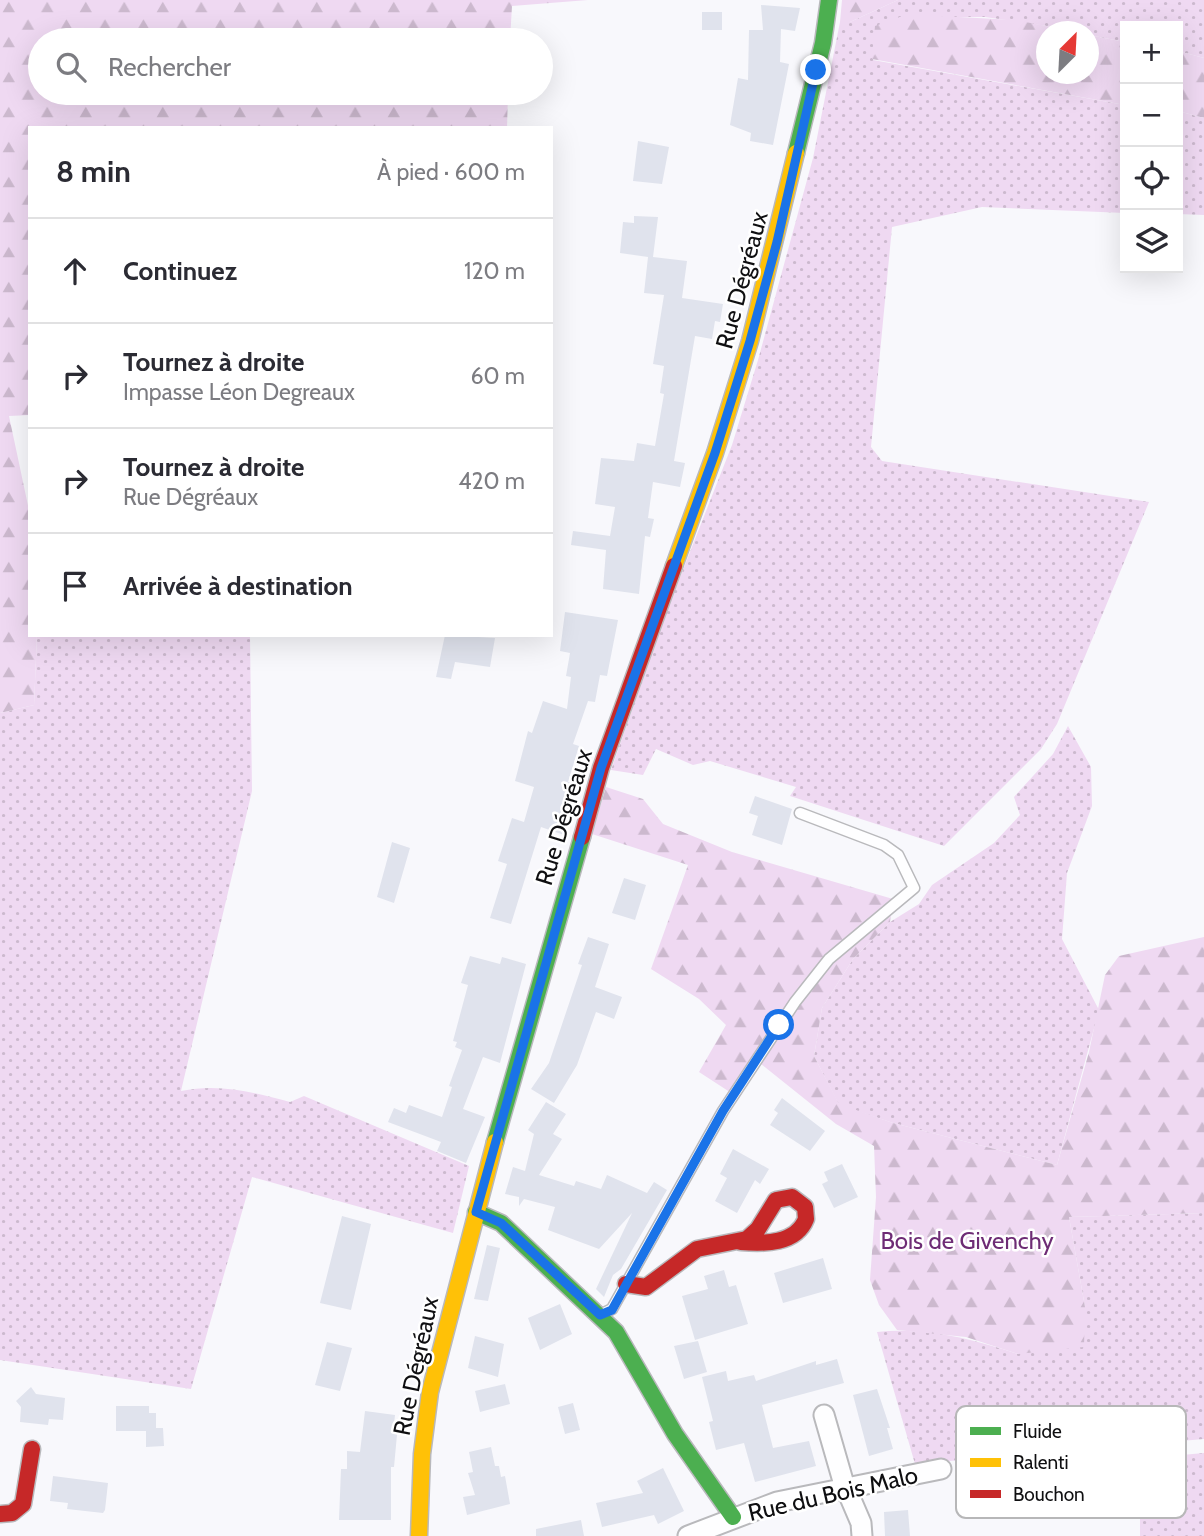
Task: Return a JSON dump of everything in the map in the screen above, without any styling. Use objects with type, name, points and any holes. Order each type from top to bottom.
[{"type":"main road","name":"Rue Dégréaux","points":[[419,1536],[422,1454],[430,1392],[476,1212],[605,756],[710,467],[750,341],[794,170],[823,43],[829,0]]},
{"type":"main road","points":[[476,1212],[501,1223],[600,1315],[623,1344],[690,1458],[733,1517]]},
{"type":"main road","points":[[626,1284],[646,1287],[697,1249],[741,1242]]},
{"type":"main road","points":[[0,1514],[12,1513],[23,1504],[32,1448]]},
{"type":"street","points":[[824,1415],[846,1489],[861,1523],[862,1536]]},
{"type":"street","name":"Rue du Bois Malo","points":[[688,1536],[777,1502],[941,1469]]},
{"type":"lane","points":[[600,1315],[612,1310],[723,1111],[795,1002],[830,959],[914,888],[898,855],[884,845],[800,813]]},
{"type":"green space","points":[[0,0],[588,0],[512,6],[511,28],[28,28],[28,105],[508,105],[507,126],[28,126],[28,415],[9,416],[28,506],[28,637],[37,637],[34,705],[0,713]]},
{"type":"green space","points":[[842,0],[898,0],[850,22],[840,22]]},
{"type":"green space","points":[[898,0],[1204,0],[1204,58],[1183,52],[1183,21],[1120,21],[1120,41],[1099,37],[1099,21],[1036,21],[1036,24],[985,17],[900,17],[873,60],[1120,104],[1120,213],[982,207],[892,227],[871,447],[882,461],[1149,502],[1057,724],[1041,749],[944,846],[790,796],[796,787],[710,761],[693,765],[656,749],[643,775],[611,770],[664,618],[732,445],[813,158],[840,22],[850,22]]},
{"type":"green space","points":[[922,15],[1014,20],[1036,24],[1036,84],[1099,84],[1099,37],[1120,41],[1120,104],[872,59],[875,26],[900,17]]},
{"type":"green space","points":[[1183,52],[1204,58],[1204,118],[1183,112]]},
{"type":"green space","points":[[1183,112],[1204,118],[1204,215],[1183,214]]},
{"type":"green space","points":[[37,637],[250,637],[252,791],[181,1091],[222,1088],[290,1102],[304,1096],[469,1166],[453,1233],[252,1177],[191,1389],[0,1360],[0,713],[34,705]]},
{"type":"green space","points":[[1068,726],[1091,767],[1092,806],[1067,873],[1062,939],[1099,1010],[1057,1165],[893,1123],[839,1105],[814,1056],[822,1008],[853,959],[890,922],[919,904],[932,885],[994,843],[1020,815],[1014,797],[1053,754]]},
{"type":"green space","name":"Bois de Givenchy","points":[[606,787],[643,799],[663,824],[732,852],[893,899],[890,922],[853,959],[822,1008],[814,1056],[839,1104],[893,1123],[1057,1165],[1089,1052],[1105,975],[1119,956],[1204,937],[1204,1213],[1069,1217],[1085,1307],[1084,1347],[1018,1354],[966,1337],[897,1330],[879,1305],[870,1280],[876,1197],[874,1146],[836,1124],[761,1064],[739,1098],[699,1072],[726,1025],[699,999],[651,969],[688,865],[592,834]]},
{"type":"green space","points":[[1204,1213],[1204,1439],[1186,1441],[1186,1406],[956,1406],[956,1460],[915,1464],[877,1332],[931,1333],[1018,1354],[1085,1307],[1069,1217]]},
{"type":"green space","points":[[1204,1453],[1204,1536],[1140,1536],[1140,1518],[1186,1518],[1186,1455]]},
{"type":"building","points":[[761,5],[800,8],[795,31],[781,29],[780,62],[789,64],[773,145],[750,141],[751,133],[730,125],[738,78],[748,80],[749,30],[763,30]]},
{"type":"building","points":[[702,12],[722,12],[722,30],[702,30]]},
{"type":"building","points":[[638,141],[669,147],[662,184],[633,181]]},
{"type":"building","points":[[634,216],[658,217],[653,257],[687,261],[682,298],[723,304],[720,322],[715,321],[712,339],[695,336],[674,461],[685,463],[680,487],[653,482],[648,518],[654,519],[650,537],[645,536],[639,594],[603,589],[606,550],[571,545],[573,531],[610,536],[615,507],[595,504],[601,458],[634,461],[637,443],[655,446],[664,394],[660,393],[664,366],[653,364],[664,295],[644,293],[648,257],[620,253],[623,222],[634,223]]},
{"type":"building","points":[[565,612],[618,620],[607,676],[600,675],[595,702],[588,701],[573,744],[579,746],[568,782],[579,785],[564,835],[541,827],[511,924],[490,918],[507,864],[498,861],[512,818],[524,822],[534,787],[515,781],[528,731],[532,733],[543,701],[567,709],[571,677],[566,676],[570,653],[560,651]]},
{"type":"building","points":[[445,637],[495,638],[490,667],[455,662],[451,679],[436,677]]},
{"type":"building","points":[[755,796],[792,809],[782,845],[752,835],[758,816],[749,813]]},
{"type":"building","points":[[392,842],[410,848],[394,903],[377,897]]},
{"type":"building","points":[[624,878],[646,885],[635,920],[612,913]]},
{"type":"building","points":[[588,937],[609,944],[595,987],[622,997],[614,1019],[596,1012],[577,1065],[554,1103],[531,1089],[549,1063],[582,965],[578,964]]},
{"type":"building","points":[[470,956],[500,964],[502,957],[526,964],[500,1063],[483,1057],[463,1109],[485,1117],[466,1163],[437,1151],[441,1142],[388,1122],[394,1108],[406,1113],[409,1105],[442,1117],[452,1087],[449,1086],[462,1050],[455,1047],[457,1042],[453,1041],[468,985],[461,983]]},
{"type":"building","points":[[782,1098],[825,1131],[810,1151],[770,1125],[778,1113],[774,1110]]},
{"type":"building","points":[[546,1102],[566,1114],[553,1134],[562,1139],[539,1175],[574,1186],[576,1181],[601,1189],[607,1175],[647,1193],[654,1182],[667,1190],[621,1269],[613,1275],[604,1297],[596,1289],[632,1213],[599,1249],[548,1230],[555,1207],[524,1199],[519,1206],[519,1197],[505,1194],[513,1167],[525,1171],[534,1134],[528,1130]]},
{"type":"building","points":[[733,1149],[769,1169],[760,1184],[755,1180],[737,1213],[715,1201],[727,1178],[720,1174]]},
{"type":"building","points":[[842,1164],[858,1197],[834,1208],[822,1184],[828,1181],[824,1172]]},
{"type":"building","points":[[342,1216],[371,1224],[351,1310],[320,1303]]},
{"type":"building","points":[[487,1245],[500,1248],[488,1301],[474,1299]]},
{"type":"building","points":[[823,1258],[832,1289],[783,1303],[774,1273]]},
{"type":"building","points":[[724,1270],[729,1287],[736,1285],[748,1324],[695,1340],[682,1296],[708,1289],[704,1276]]},
{"type":"building","points":[[560,1304],[572,1334],[540,1350],[528,1318]]},
{"type":"building","points":[[475,1336],[504,1344],[498,1377],[468,1368]]},
{"type":"building","points":[[698,1341],[707,1372],[684,1379],[674,1346]]},
{"type":"building","points":[[327,1342],[352,1348],[340,1391],[315,1385]]},
{"type":"building","points":[[837,1359],[844,1383],[762,1405],[773,1448],[809,1441],[816,1466],[755,1482],[744,1443],[716,1450],[709,1422],[713,1421],[702,1377],[726,1371],[728,1381],[754,1375],[756,1381],[816,1361],[816,1365]]},
{"type":"building","points":[[505,1384],[510,1404],[480,1412],[475,1391]]},
{"type":"building","points":[[31,1387],[36,1394],[65,1398],[63,1420],[49,1419],[48,1425],[20,1422],[21,1407],[16,1401]]},
{"type":"building","points":[[877,1389],[890,1428],[887,1428],[893,1449],[869,1456],[853,1395]]},
{"type":"building","points":[[573,1403],[580,1430],[565,1434],[558,1407]]},
{"type":"building","points":[[116,1406],[149,1406],[149,1413],[156,1413],[156,1428],[163,1428],[164,1446],[146,1447],[146,1431],[116,1431]]},
{"type":"building","points":[[365,1411],[395,1415],[394,1424],[398,1424],[394,1467],[391,1467],[391,1520],[339,1520],[341,1469],[347,1469],[347,1451],[360,1452]]},
{"type":"building","points":[[491,1447],[495,1466],[499,1466],[501,1477],[505,1476],[510,1504],[467,1515],[463,1497],[475,1495],[468,1473],[473,1472],[469,1452]]},
{"type":"building","points":[[663,1468],[684,1511],[658,1524],[654,1515],[602,1527],[596,1503],[643,1493],[637,1481]]},
{"type":"building","points":[[53,1476],[108,1483],[103,1513],[67,1509],[68,1503],[50,1501]]},
{"type":"building","points":[[908,1510],[910,1536],[885,1536],[884,1512]]},
{"type":"building","points":[[581,1520],[584,1536],[536,1536],[536,1529]]},
{"type":"traffic: fast","points":[[796,153],[823,43],[829,0]]},
{"type":"traffic: fast","points":[[495,1142],[582,837]]},
{"type":"traffic: fast","points":[[476,1212],[501,1223],[616,1332],[675,1434],[733,1517]]},
{"type":"traffic: slow","points":[[674,566],[715,453],[750,341],[796,153]]},
{"type":"traffic: slow","points":[[419,1536],[422,1454],[430,1392],[495,1142]]},
{"type":"traffic: jam","points":[[582,837],[601,768],[674,566]]},
{"type":"traffic: jam","points":[[626,1284],[646,1287],[697,1249],[747,1239],[758,1229],[776,1200],[792,1197],[805,1207],[806,1219],[801,1227],[787,1238],[760,1243],[741,1242]]},
{"type":"traffic: jam","points":[[0,1514],[12,1513],[23,1504],[32,1449]]},
{"type":"route","points":[[779,1025],[723,1111],[612,1310],[600,1315],[501,1223],[476,1212],[601,768],[620,709],[678,559],[715,453],[750,341],[777,242],[816,70]]}]
